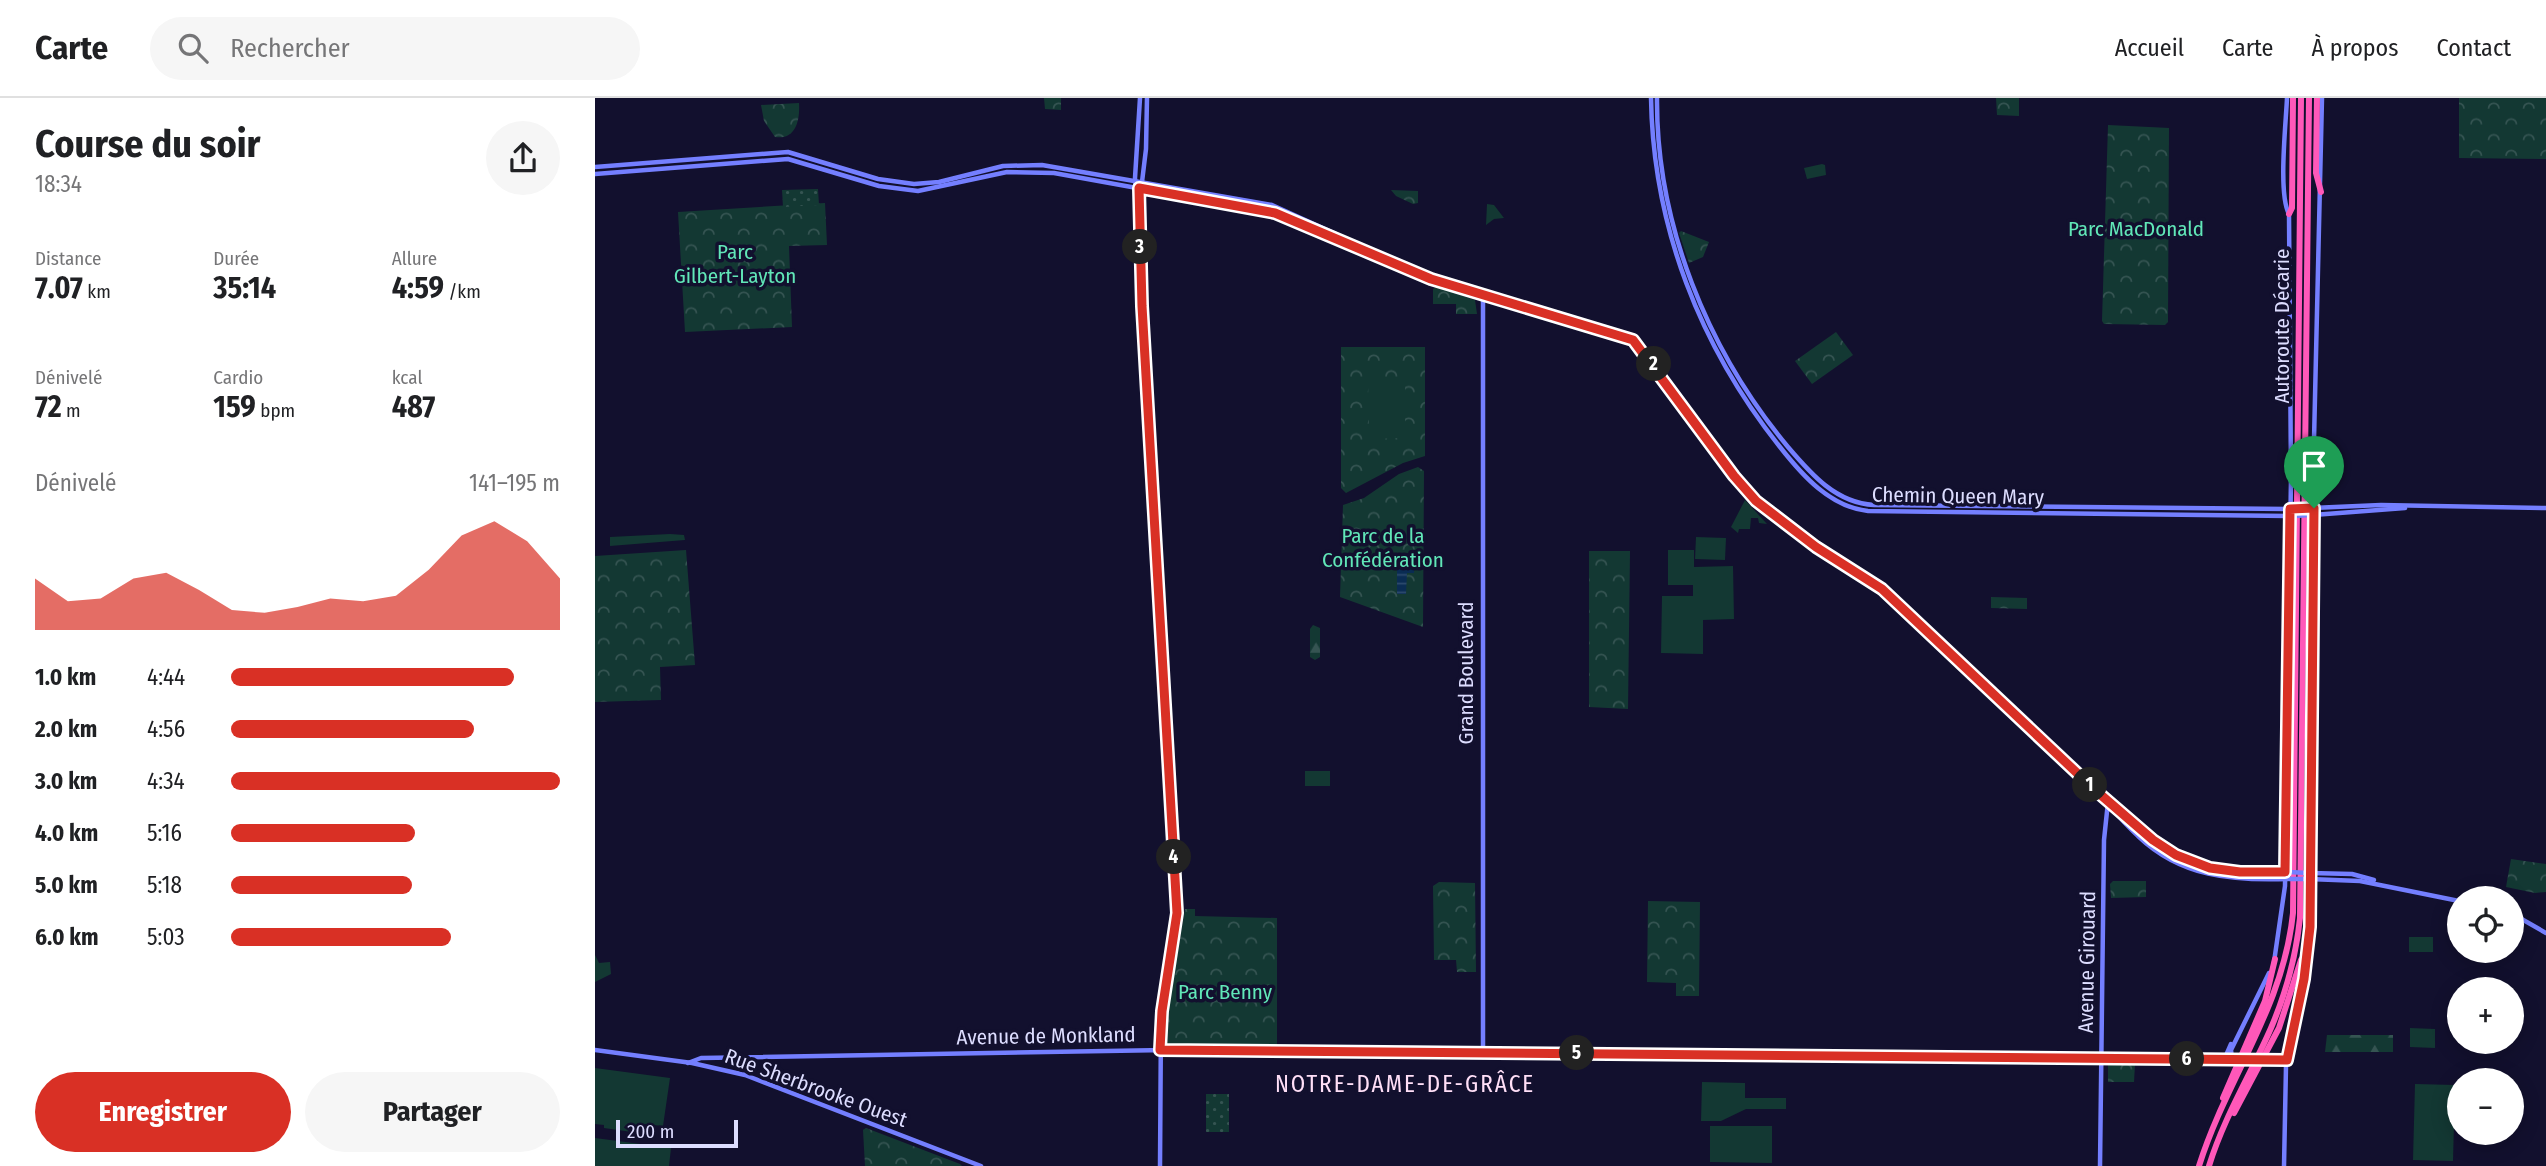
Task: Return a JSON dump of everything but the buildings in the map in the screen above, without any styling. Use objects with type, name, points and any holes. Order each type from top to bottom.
[{"type":"highway","points":[[2289,214],[2292,208],[2293,98]]},
{"type":"highway","name":"Autoroute Décarie","points":[[2199,1166],[2220,1111],[2275,996],[2287,949],[2293,904],[2301,98]]},
{"type":"highway","name":"Autoroute Décarie","points":[[2210,1166],[2219,1139],[2282,1001],[2294,958],[2301,918],[2309,98]]},
{"type":"highway","points":[[2316,98],[2316,173],[2321,192]]},
{"type":"highway","points":[[2219,1139],[2273,1043],[2301,960],[2308,950]]},
{"type":"highway","points":[[2220,1111],[2227,1085],[2268,994],[2275,960]]},
{"type":"main road","points":[[1139,98],[1135,181],[1177,913],[1162,1011],[1160,1166]]},
{"type":"main road","points":[[1137,189],[1142,182],[1147,98]]},
{"type":"main road","name":"Chemin Queen Mary","points":[[1651,98],[1653,152],[1662,207],[1676,255],[1713,348],[1732,383],[1781,448],[1835,500],[1868,511],[2291,516],[2413,507]]},
{"type":"main road","name":"Chemin Queen Mary","points":[[1657,98],[1660,158],[1671,214],[1716,340],[1734,374],[1780,438],[1835,493],[1850,501],[1873,505],[2291,509],[2546,508]]},
{"type":"main road","points":[[2233,1060],[2231,1049],[2275,960],[2287,879],[2291,509],[2289,214],[2286,208],[2284,173],[2287,98]]},
{"type":"main road","points":[[2284,1166],[2288,1051],[2308,950],[2313,508],[2322,98]]},
{"type":"main road","points":[[595,167],[788,152],[878,180],[914,184],[1041,165],[1276,206],[1336,234],[1350,244]]},
{"type":"main road","points":[[595,174],[782,158],[813,164],[879,186],[909,191],[936,189],[993,171],[1041,172],[1273,212],[1413,273],[1633,340],[1751,496],[1816,547],[1882,589],[2108,802],[2158,844],[2191,862],[2234,872],[2287,872],[2310,876]]},
{"type":"main road","name":"Grand Boulevard","points":[[1483,295],[1483,1051]]},
{"type":"main road","points":[[2108,802],[2115,814],[2143,840],[2185,868],[2230,879],[2358,875],[2384,884],[2447,898]]},
{"type":"main road","name":"Avenue Girouard","points":[[2100,1166],[2105,813],[2108,802]]},
{"type":"main road","points":[[2524,920],[2546,933]]},
{"type":"main road","points":[[2224,1059],[2225,1052],[2243,1029]]},
{"type":"main road","name":"Rue Sherbrooke Ouest","points":[[595,1050],[688,1063],[757,1079],[981,1166]]},
{"type":"main road","name":"Avenue de Monkland","points":[[688,1063],[701,1058],[724,1057],[1160,1050],[2287,1060]]},
{"type":"green space","points":[[1044,98],[1061,98],[1061,110],[1045,109]]},
{"type":"green space","points":[[1996,98],[2019,98],[2019,116],[1997,115]]},
{"type":"green space","points":[[2459,98],[2546,98],[2546,159],[2459,158]]},
{"type":"green space","points":[[799,103],[795,128],[788,135],[775,137],[764,121],[761,105]]},
{"type":"green space","name":"Parc MacDonald","points":[[2108,125],[2169,128],[2168,322],[2165,325],[2104,324],[2102,321]]},
{"type":"green space","points":[[1825,165],[1826,175],[1807,179],[1804,168]]},
{"type":"green space","points":[[818,189],[819,205],[783,207],[782,190]]},
{"type":"green space","points":[[1391,190],[1418,191],[1418,203],[1413,204],[1396,196]]},
{"type":"green space","name":"Parc Gilbert-Layton","points":[[825,203],[827,245],[789,246],[792,327],[685,332],[678,212]]},
{"type":"green space","points":[[1487,204],[1494,205],[1504,218],[1494,219],[1486,225]]},
{"type":"green space","points":[[1681,231],[1709,242],[1703,257],[1689,263],[1679,233]]},
{"type":"green space","points":[[1436,287],[1475,300],[1477,314],[1456,314],[1456,304],[1433,304],[1433,289]]},
{"type":"green space","points":[[1836,332],[1853,355],[1812,384],[1795,361]]},
{"type":"green space","name":"Parc de la Confédération","points":[[1341,347],[1425,347],[1425,456],[1403,463],[1346,493],[1341,488]],"holes":[[[1368,377],[1405,377],[1405,438],[1369,439]]]},
{"type":"green space","points":[[1368,377],[1405,377],[1405,439],[1368,439]]},
{"type":"green space","name":"Parc de la Confédération","points":[[1418,467],[1424,471],[1423,627],[1340,597],[1343,505],[1364,498],[1399,474]]},
{"type":"green space","points":[[1745,500],[1767,524],[1759,523],[1758,518],[1751,518],[1750,529],[1739,529],[1738,533],[1731,527]]},
{"type":"green space","points":[[684,535],[685,540],[610,546],[610,537]]},
{"type":"green space","points":[[1696,537],[1726,538],[1725,560],[1695,559]]},
{"type":"green space","points":[[686,550],[695,665],[660,667],[661,700],[595,702],[595,556]]},
{"type":"green space","points":[[1668,550],[1694,550],[1694,567],[1733,566],[1734,619],[1703,620],[1703,654],[1661,653],[1662,596],[1693,596],[1693,585],[1668,585]]},
{"type":"green space","points":[[1589,551],[1630,551],[1628,709],[1589,707]]},
{"type":"green space","points":[[1991,597],[2027,598],[2027,609],[1991,608]]},
{"type":"green space","points":[[1313,625],[1320,628],[1320,657],[1315,660],[1310,657],[1310,629]]},
{"type":"green space","points":[[1305,771],[1330,771],[1330,786],[1305,786]]},
{"type":"green space","points":[[2511,859],[2546,864],[2546,892],[2524,891],[2524,886],[2506,886]]},
{"type":"green space","points":[[2113,881],[2146,881],[2146,897],[2111,898],[2110,884]]},
{"type":"green space","points":[[1439,882],[1475,883],[1476,972],[1457,972],[1456,960],[1434,960],[1433,886]]},
{"type":"green space","points":[[1648,901],[1700,902],[1699,996],[1676,996],[1676,983],[1647,982]]},
{"type":"green space","name":"Parc Benny","points":[[1185,909],[1195,909],[1195,916],[1277,918],[1277,1046],[1167,1045],[1169,1002]]},
{"type":"green space","points":[[2409,937],[2433,937],[2433,952],[2409,952]]},
{"type":"green space","points":[[595,955],[599,963],[610,962],[611,974],[595,982]]},
{"type":"green space","points":[[2410,1028],[2435,1029],[2435,1048],[2410,1047]]},
{"type":"green space","points":[[2327,1035],[2393,1035],[2393,1052],[2325,1052]]},
{"type":"green space","points":[[2108,1064],[2135,1064],[2134,1082],[2108,1082]]},
{"type":"green space","points":[[595,1068],[670,1078],[663,1126],[644,1124],[639,1133],[604,1128],[604,1125],[595,1124]]},
{"type":"green space","points":[[1702,1082],[1745,1083],[1745,1098],[1786,1098],[1786,1109],[1746,1109],[1721,1121],[1701,1121]]},
{"type":"green space","points":[[2415,1084],[2447,1085],[2447,1145],[2453,1145],[2453,1161],[2413,1160]]},
{"type":"green space","points":[[1206,1094],[1229,1094],[1229,1132],[1206,1132]]},
{"type":"green space","points":[[1710,1126],[1772,1126],[1772,1163],[1710,1162]]},
{"type":"green space","points":[[866,1128],[962,1166],[865,1166],[863,1130]]},
{"type":"green space","points":[[595,1138],[671,1148],[669,1166],[595,1166]]},
{"type":"water","points":[[1397,564],[1414,564],[1414,573],[1407,573],[1406,594],[1397,594]]},
{"type":"district","name":"NOTRE-DAME-DE-GRÂCE","points":[[1405,1084]]},
{"type":"route","points":[[1139,188],[1275,213],[1431,279],[1624,335],[1633,340],[1651,360],[1720,458],[1762,506],[1816,547],[1882,589],[2108,802],[2119,808],[2153,840],[2176,855],[2210,868],[2240,872],[2285,872],[2290,509],[2314,508],[2310,927],[2304,979],[2287,1060],[1160,1050],[1162,1011],[1177,913],[1142,306],[1137,192],[1139,188]]}]
